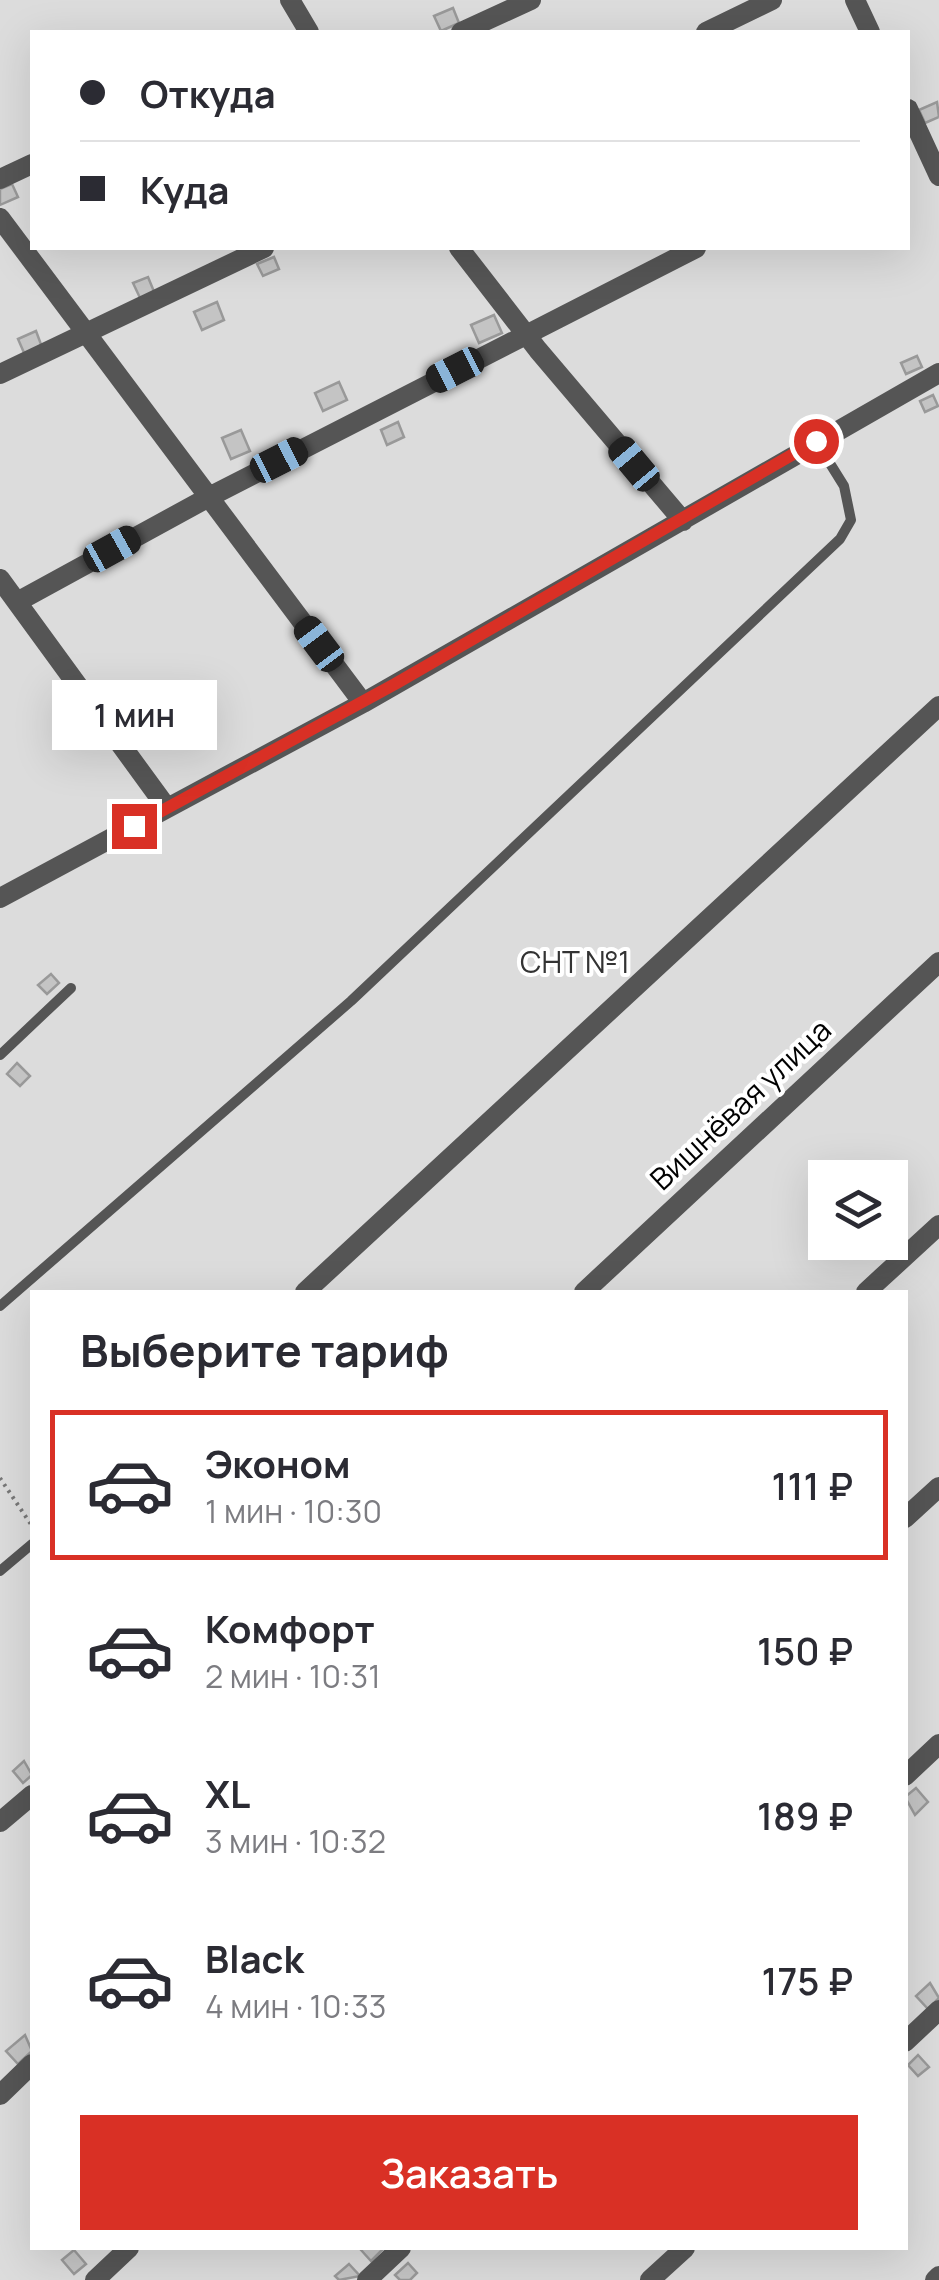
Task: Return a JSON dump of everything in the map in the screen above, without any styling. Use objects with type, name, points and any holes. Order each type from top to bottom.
[{"type":"street","points":[[290,0],[308,30]]},
{"type":"street","points":[[465,30],[531,0]]},
{"type":"street","points":[[710,30],[772,0]]},
{"type":"street","points":[[855,0],[869,30]]},
{"type":"street","points":[[939,124],[914,137],[939,176]]},
{"type":"street","points":[[0,179],[30,165]]},
{"type":"street","points":[[0,218],[363,702]]},
{"type":"street","points":[[0,374],[260,250]]},
{"type":"street","points":[[462,250],[526,334],[682,521]]},
{"type":"street","points":[[16,602],[209,496],[692,250]]},
{"type":"street","points":[[0,898],[363,702],[939,372]]},
{"type":"street","points":[[0,579],[167,808]]},
{"type":"street","points":[[307,1290],[939,706]]},
{"type":"street","name":"Вишнёвая улица","points":[[586,1290],[939,962]]},
{"type":"street","points":[[868,1290],[939,1226]]},
{"type":"street","points":[[908,1515],[939,1487]]},
{"type":"street","points":[[908,1773],[939,1744]]},
{"type":"street","points":[[0,1822],[30,1797]]},
{"type":"street","points":[[908,2039],[939,2010]]},
{"type":"street","points":[[0,2095],[30,2066]]},
{"type":"street","points":[[96,2280],[127,2250]]},
{"type":"street","points":[[367,2280],[399,2250]]},
{"type":"street","points":[[650,2280],[682,2250]]},
{"type":"lane","points":[[0,1306],[351,1000],[840,539],[851,520],[844,486],[816,441]]},
{"type":"lane","points":[[0,1055],[71,988]]},
{"type":"lane","points":[[0,1571],[30,1546]]},
{"type":"path","points":[[0,1478],[30,1523]]},
{"type":"green space","name":"СНТ №1","points":[[0,0],[939,0],[939,2280],[0,2280]]},
{"type":"building","points":[[453,8],[459,23],[441,30],[434,16]]},
{"type":"building","points":[[937,102],[939,117],[925,123],[919,110]]},
{"type":"building","points":[[12,184],[18,197],[0,205],[0,189]]},
{"type":"building","points":[[274,257],[279,269],[263,276],[257,264]]},
{"type":"building","points":[[148,277],[155,294],[141,300],[133,283]]},
{"type":"building","points":[[217,302],[224,320],[202,330],[194,312]]},
{"type":"building","points":[[494,315],[502,333],[479,343],[471,325]]},
{"type":"building","points":[[36,331],[42,347],[25,355],[18,339]]},
{"type":"building","points":[[917,356],[922,367],[906,374],[901,363]]},
{"type":"building","points":[[339,382],[347,400],[323,411],[315,393]]},
{"type":"building","points":[[933,395],[938,406],[925,412],[920,401]]},
{"type":"building","points":[[398,422],[404,437],[387,445],[381,430]]},
{"type":"building","points":[[241,430],[250,451],[231,459],[222,438]]},
{"type":"building","points":[[51,974],[59,983],[47,994],[38,985]]},
{"type":"building","points":[[17,1063],[30,1076],[20,1086],[7,1074]]},
{"type":"building","points":[[24,1761],[30,1777],[23,1783],[13,1771]]},
{"type":"building","points":[[916,1788],[928,1802],[915,1815],[908,1802],[908,1795]]},
{"type":"building","points":[[930,1983],[939,1998],[928,2009],[916,1996]]},
{"type":"building","points":[[25,2035],[30,2053],[18,2064],[6,2051]]},
{"type":"building","points":[[918,2055],[929,2067],[918,2076],[908,2065]]},
{"type":"building","points":[[74,2250],[86,2264],[74,2274],[62,2260]]},
{"type":"building","points":[[361,2250],[382,2250],[371,2261]]},
{"type":"building","points":[[408,2263],[417,2273],[410,2280],[400,2280],[395,2275]]},
{"type":"building","points":[[349,2264],[360,2276],[339,2280],[335,2276]]},
{"type":"route","points":[[134,826],[395,684],[816,441]]}]
